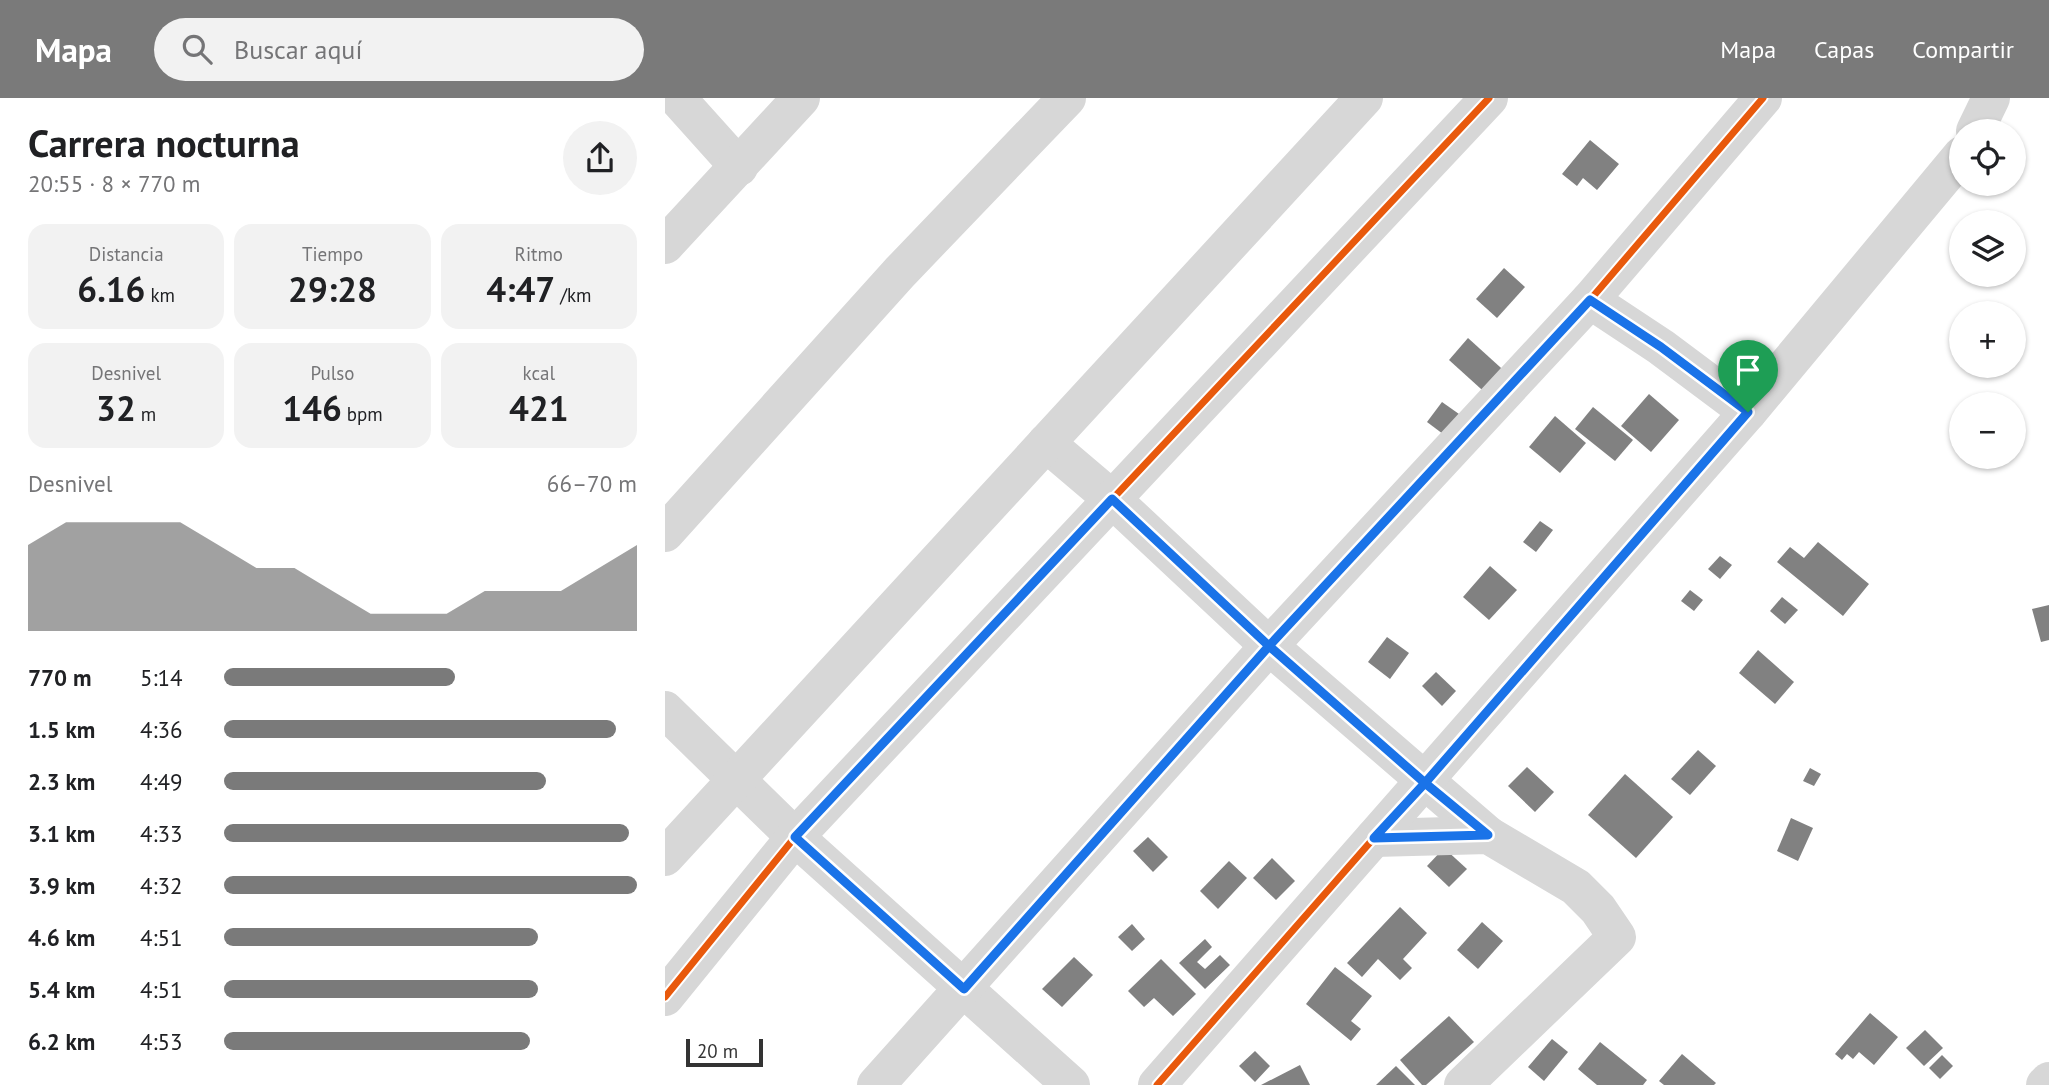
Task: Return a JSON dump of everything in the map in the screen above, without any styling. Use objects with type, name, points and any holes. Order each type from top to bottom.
[{"type":"street","points":[[677,98],[739,167]]},
{"type":"street","points":[[665,245],[801,98]]},
{"type":"street","points":[[665,533],[900,272],[1067,98]]},
{"type":"street","points":[[665,857],[1364,98]]},
{"type":"street","points":[[665,997],[795,837],[1489,98]]},
{"type":"street","points":[[876,1085],[1269,646],[1590,300],[1763,98]]},
{"type":"street","points":[[1981,119],[1991,98]]},
{"type":"street","points":[[1157,1085],[1425,783],[1748,412],[1949,171]]},
{"type":"street","points":[[1590,300],[1661,347],[1748,412]]},
{"type":"street","points":[[1047,443],[1112,499],[1269,646],[1425,783],[1488,835],[1576,887],[1598,909],[1617,937],[1463,1085]]},
{"type":"street","points":[[665,710],[795,837],[1071,1085]]},
{"type":"street","points":[[1374,838],[1488,835]]},
{"type":"street","points":[[2045,1085],[2049,1081]]},
{"type":"building","points":[[1590,140],[1619,164],[1597,190],[1583,178],[1577,186],[1562,174]]},
{"type":"building","points":[[1504,268],[1525,287],[1497,318],[1476,299]]},
{"type":"building","points":[[1468,338],[1511,377],[1491,398],[1449,360]]},
{"type":"building","points":[[1649,394],[1679,420],[1651,452],[1621,426]]},
{"type":"building","points":[[1442,402],[1459,414],[1443,434],[1427,422]]},
{"type":"building","points":[[1593,407],[1633,440],[1615,461],[1575,429]]},
{"type":"building","points":[[1555,416],[1586,443],[1560,473],[1529,447]]},
{"type":"building","points":[[1540,521],[1553,530],[1536,552],[1523,542]]},
{"type":"building","points":[[1818,542],[1869,584],[1843,616],[1777,562],[1790,547],[1804,558]]},
{"type":"building","points":[[1720,556],[1732,565],[1720,579],[1708,569]]},
{"type":"building","points":[[1490,566],[1517,590],[1489,620],[1463,597]]},
{"type":"building","points":[[1690,590],[1703,600],[1694,611],[1681,601]]},
{"type":"building","points":[[1782,597],[1798,610],[1785,624],[1770,611]]},
{"type":"building","points":[[2049,605],[2049,640],[2041,642],[2032,609]]},
{"type":"building","points":[[1387,637],[1409,653],[1390,679],[1368,662]]},
{"type":"building","points":[[1758,650],[1794,682],[1775,704],[1739,673]]},
{"type":"building","points":[[1436,672],[1456,691],[1442,706],[1422,686]]},
{"type":"building","points":[[1698,750],[1716,766],[1690,795],[1671,779]]},
{"type":"building","points":[[1527,767],[1554,792],[1535,812],[1508,786]]},
{"type":"building","points":[[1810,768],[1821,774],[1814,786],[1803,781]]},
{"type":"building","points":[[1625,774],[1673,817],[1636,858],[1588,815]]},
{"type":"building","points":[[1791,818],[1813,828],[1798,861],[1777,851]]},
{"type":"building","points":[[1148,837],[1168,857],[1153,872],[1133,851]]},
{"type":"building","points":[[1444,848],[1467,869],[1449,887],[1427,866]]},
{"type":"building","points":[[1272,858],[1295,881],[1276,900],[1253,878]]},
{"type":"building","points":[[1229,861],[1247,878],[1218,909],[1200,891]]},
{"type":"building","points":[[1400,907],[1427,933],[1403,959],[1412,968],[1400,980],[1378,959],[1362,977],[1347,963]]},
{"type":"building","points":[[1482,922],[1503,941],[1478,969],[1457,950]]},
{"type":"building","points":[[1132,924],[1145,939],[1132,951],[1118,937]]},
{"type":"building","points":[[1205,939],[1212,947],[1197,962],[1205,969],[1220,955],[1230,965],[1205,989],[1179,963]]},
{"type":"building","points":[[1074,957],[1093,975],[1062,1007],[1042,989]]},
{"type":"building","points":[[1161,959],[1196,994],[1173,1016],[1154,998],[1144,1007],[1128,991]]},
{"type":"building","points":[[1335,967],[1372,996],[1351,1021],[1361,1029],[1351,1041],[1306,1004]]},
{"type":"building","points":[[1870,1013],[1898,1037],[1874,1065],[1859,1052],[1853,1059],[1847,1054],[1842,1060],[1835,1054]]},
{"type":"building","points":[[1449,1016],[1474,1042],[1426,1085],[1422,1085],[1400,1060]]},
{"type":"building","points":[[1925,1030],[1943,1048],[1924,1066],[1906,1048]]},
{"type":"building","points":[[1552,1039],[1568,1052],[1544,1081],[1528,1067]]},
{"type":"building","points":[[1600,1042],[1647,1080],[1643,1085],[1597,1085],[1578,1069]]},
{"type":"building","points":[[1255,1051],[1270,1066],[1255,1082],[1239,1066]]},
{"type":"building","points":[[1682,1054],[1716,1083],[1664,1085],[1659,1081]]},
{"type":"building","points":[[1942,1055],[1953,1066],[1940,1079],[1929,1068]]},
{"type":"building","points":[[1300,1065],[1310,1085],[1261,1085]]},
{"type":"building","points":[[1396,1066],[1415,1085],[1376,1085]]},
{"type":"cycle path","points":[[665,997],[795,837],[1489,98]]},
{"type":"cycle path","points":[[1157,1085],[1748,412],[1661,347],[1590,300],[1763,98]]},
{"type":"route","points":[[1748,412],[1425,783],[1488,835],[1374,838],[1425,783],[1269,646],[964,989],[795,837],[1112,499],[1269,646],[1590,300],[1661,347],[1748,412]]}]
